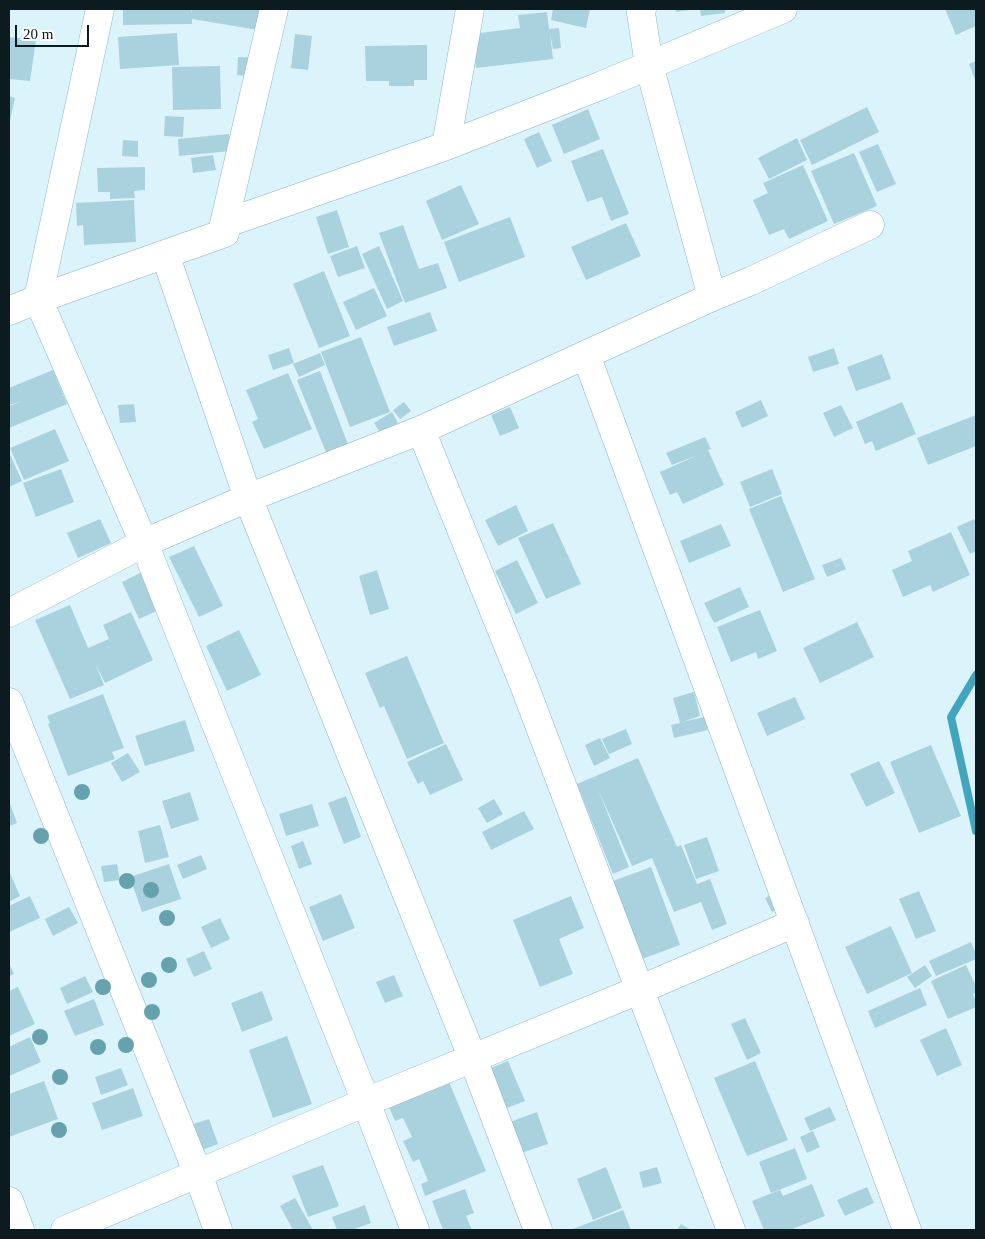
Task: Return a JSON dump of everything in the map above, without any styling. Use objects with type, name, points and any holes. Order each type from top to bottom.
[{"type":"street","points":[[100,9],[38,299],[144,543],[415,1230]]},
{"type":"street","points":[[9,311],[225,233],[224,224],[274,9]]},
{"type":"street","points":[[446,146],[470,9]]},
{"type":"street","points":[[642,9],[649,65],[712,297]]},
{"type":"street","points":[[224,224],[446,146],[600,86],[783,9]]},
{"type":"street","points":[[9,613],[144,543],[248,498],[421,430],[751,281],[870,225]]},
{"type":"street","points":[[165,254],[248,498],[473,1059],[538,1230]]},
{"type":"street","points":[[586,355],[907,1230]]},
{"type":"street","points":[[421,430],[524,685],[731,1230]]},
{"type":"street","points":[[9,702],[198,1174],[218,1230]]},
{"type":"street","points":[[65,1230],[795,923]]},
{"type":"street","points":[[9,1201],[20,1230]]},
{"type":"building","points":[[123,9],[191,9],[192,13],[192,9],[268,9],[264,31],[192,19],[192,24],[123,25]]},
{"type":"building","points":[[553,9],[590,9],[586,28],[551,20]]},
{"type":"building","points":[[676,9],[689,9],[689,10],[676,12]]},
{"type":"building","points":[[700,9],[725,9],[725,13],[701,16]]},
{"type":"building","points":[[945,9],[976,9],[976,26],[956,35]]},
{"type":"building","points":[[547,12],[549,29],[559,28],[561,48],[553,49],[550,33],[553,59],[476,68],[472,34],[520,28],[518,15]]},
{"type":"building","points":[[177,33],[179,65],[120,69],[118,37]]},
{"type":"building","points":[[295,34],[312,36],[308,70],[291,68]]},
{"type":"building","points":[[9,37],[36,40],[30,81],[9,79]]},
{"type":"building","points":[[427,45],[427,80],[414,80],[414,86],[389,86],[389,81],[366,81],[365,46]]},
{"type":"building","points":[[238,57],[258,58],[257,77],[237,75]]},
{"type":"building","points":[[976,61],[976,82],[969,64]]},
{"type":"building","points":[[220,66],[221,109],[173,110],[172,67]]},
{"type":"building","points":[[9,96],[15,98],[10,121],[9,121]]},
{"type":"building","points":[[867,107],[879,132],[812,165],[800,140]]},
{"type":"building","points":[[588,109],[600,139],[564,154],[552,125]]},
{"type":"building","points":[[165,116],[184,117],[183,137],[164,136]]},
{"type":"building","points":[[539,132],[552,161],[537,168],[524,139]]},
{"type":"building","points":[[229,134],[231,151],[179,156],[178,139]]},
{"type":"building","points":[[797,138],[807,160],[769,179],[758,158]]},
{"type":"building","points":[[123,140],[138,141],[138,157],[122,156]]},
{"type":"building","points":[[878,144],[896,184],[877,192],[859,152]]},
{"type":"building","points":[[603,149],[629,214],[611,221],[602,197],[587,202],[571,161]]},
{"type":"building","points":[[854,153],[877,206],[834,224],[811,171]]},
{"type":"building","points":[[213,155],[216,170],[193,173],[191,158]]},
{"type":"building","points":[[803,165],[828,221],[789,239],[784,229],[769,235],[753,200],[768,193],[763,183]]},
{"type":"building","points":[[145,167],[145,190],[134,191],[135,198],[110,199],[110,192],[98,192],[97,168]]},
{"type":"building","points":[[461,185],[479,224],[442,240],[426,201]]},
{"type":"building","points":[[134,200],[136,242],[84,245],[83,225],[77,226],[76,203]]},
{"type":"building","points":[[337,210],[349,247],[328,254],[316,217]]},
{"type":"building","points":[[510,217],[525,257],[459,282],[444,242]]},
{"type":"building","points":[[626,223],[641,256],[586,280],[571,247]]},
{"type":"building","points":[[403,225],[419,269],[438,263],[447,288],[405,303],[379,233]]},
{"type":"building","points":[[357,246],[365,268],[338,277],[330,256]]},
{"type":"building","points":[[379,246],[403,301],[387,309],[362,254]]},
{"type":"building","points":[[324,271],[350,336],[319,348],[293,284]]},
{"type":"building","points":[[374,288],[387,316],[356,330],[343,302]]},
{"type":"building","points":[[430,312],[437,331],[394,346],[387,327]]},
{"type":"building","points":[[361,337],[390,412],[350,427],[321,352]]},
{"type":"building","points":[[289,348],[294,363],[273,370],[268,355]]},
{"type":"building","points":[[834,348],[839,364],[813,372],[808,357]]},
{"type":"building","points":[[320,353],[325,365],[299,377],[293,364]]},
{"type":"building","points":[[882,354],[891,379],[856,391],[847,367]]},
{"type":"building","points":[[53,370],[67,404],[9,428],[9,406],[23,401],[9,405],[9,388]]},
{"type":"building","points":[[320,371],[349,447],[327,455],[297,380]]},
{"type":"building","points":[[288,373],[312,429],[264,449],[252,422],[258,419],[246,390]]},
{"type":"building","points":[[761,400],[768,416],[742,428],[735,412]]},
{"type":"building","points":[[404,402],[411,411],[400,419],[393,410]]},
{"type":"building","points":[[902,402],[916,434],[876,451],[872,441],[865,444],[856,422]]},
{"type":"building","points":[[134,404],[136,422],[120,423],[118,405]]},
{"type":"building","points":[[841,405],[853,428],[834,437],[823,413]]},
{"type":"building","points":[[510,407],[519,428],[500,436],[491,415]]},
{"type":"building","points":[[392,412],[398,423],[380,433],[374,423]]},
{"type":"building","points":[[976,415],[976,446],[928,465],[917,438]]},
{"type":"building","points":[[55,429],[69,461],[24,480],[10,448]]},
{"type":"building","points":[[705,437],[711,449],[708,450],[724,485],[683,504],[677,492],[670,495],[660,472],[698,455],[672,465],[666,453]]},
{"type":"building","points":[[9,452],[22,481],[9,487]]},
{"type":"building","points":[[61,469],[74,502],[36,517],[23,483]]},
{"type":"building","points":[[772,469],[782,494],[750,507],[740,482]]},
{"type":"building","points":[[781,496],[815,579],[783,592],[749,509]]},
{"type":"building","points":[[516,505],[528,531],[498,546],[485,520]]},
{"type":"building","points":[[100,519],[111,543],[78,558],[67,533]]},
{"type":"building","points":[[974,519],[976,523],[976,551],[970,554],[957,527]]},
{"type":"building","points":[[553,523],[581,584],[546,599],[518,538]]},
{"type":"building","points":[[721,524],[731,546],[689,563],[680,541]]},
{"type":"building","points":[[951,532],[970,575],[933,592],[930,585],[903,597],[892,570],[912,561],[908,551]]},
{"type":"building","points":[[194,546],[223,606],[199,617],[169,557]]},
{"type":"building","points":[[841,558],[846,569],[827,577],[822,565]]},
{"type":"building","points":[[517,560],[538,603],[516,614],[495,571]]},
{"type":"building","points":[[377,570],[389,609],[370,615],[359,576]]},
{"type":"building","points":[[144,571],[161,609],[139,619],[122,582]]},
{"type":"building","points":[[740,587],[749,607],[714,623],[704,603]]},
{"type":"building","points":[[70,605],[88,648],[109,639],[103,625],[131,612],[153,660],[105,683],[95,663],[104,685],[70,699],[35,620]]},
{"type":"building","points":[[760,610],[777,651],[758,659],[756,652],[731,662],[717,627]]},
{"type":"building","points":[[857,622],[874,657],[820,683],[803,648]]},
{"type":"building","points":[[239,630],[261,675],[227,691],[206,646]]},
{"type":"building","points":[[407,656],[444,743],[407,759],[384,706],[380,708],[365,673]]},
{"type":"building","points":[[694,692],[700,716],[682,722],[705,717],[708,730],[674,738],[671,725],[680,723],[673,698]]},
{"type":"building","points":[[103,694],[124,748],[112,752],[115,759],[68,776],[48,724],[50,723],[47,716]]},
{"type":"building","points":[[795,697],[805,719],[767,736],[757,713]]},
{"type":"building","points":[[185,720],[195,751],[145,766],[135,736]]},
{"type":"building","points":[[626,729],[632,744],[609,754],[602,739]]},
{"type":"building","points":[[600,738],[610,758],[594,766],[585,745]]},
{"type":"building","points":[[446,744],[463,780],[430,795],[423,781],[418,784],[407,762]]},
{"type":"building","points":[[931,745],[961,816],[919,833],[890,762]]},
{"type":"building","points":[[128,753],[140,772],[122,782],[111,763]]},
{"type":"building","points":[[638,758],[677,847],[681,845],[697,884],[710,879],[727,924],[712,930],[701,902],[674,912],[652,858],[632,866],[598,789],[629,867],[613,874],[577,784]]},
{"type":"building","points":[[879,761],[895,793],[866,807],[850,774]]},
{"type":"building","points":[[190,792],[199,820],[171,829],[162,801]]},
{"type":"building","points":[[346,796],[361,837],[344,844],[328,803]]},
{"type":"building","points":[[494,799],[503,814],[487,823],[478,808]]},
{"type":"building","points":[[9,801],[17,823],[9,826]]},
{"type":"building","points":[[312,804],[319,826],[286,836],[279,814]]},
{"type":"building","points":[[524,811],[534,829],[491,850],[482,832]]},
{"type":"building","points":[[160,825],[169,857],[145,863],[138,831]]},
{"type":"building","points":[[707,837],[719,871],[696,879],[684,845]]},
{"type":"building","points":[[303,841],[312,864],[299,869],[291,846]]},
{"type":"building","points":[[201,855],[207,869],[183,879],[177,865]]},
{"type":"building","points":[[117,864],[120,880],[104,882],[101,866]]},
{"type":"building","points":[[169,864],[181,899],[142,912],[130,877]]},
{"type":"building","points":[[651,867],[680,945],[642,959],[613,881]]},
{"type":"building","points":[[9,871],[20,896],[9,902]]},
{"type":"building","points":[[779,891],[787,905],[772,912],[765,898]]},
{"type":"building","points":[[919,891],[936,931],[916,939],[899,899]]},
{"type":"building","points":[[341,894],[355,928],[323,941],[309,907]]},
{"type":"building","points":[[30,896],[40,918],[9,932],[9,906]]},
{"type":"building","points":[[571,896],[584,928],[559,939],[573,974],[540,987],[513,920]]},
{"type":"building","points":[[69,907],[78,923],[53,936],[45,919]]},
{"type":"building","points":[[220,918],[230,939],[211,948],[201,927]]},
{"type":"building","points":[[891,926],[912,973],[867,994],[845,947]]},
{"type":"building","points":[[971,942],[976,959],[936,976],[929,961]]},
{"type":"building","points":[[204,951],[212,969],[194,977],[186,959]]},
{"type":"building","points":[[9,963],[14,974],[9,976]]},
{"type":"building","points":[[925,965],[932,976],[915,988],[907,977]]},
{"type":"building","points":[[966,965],[976,986],[976,992],[973,994],[976,1007],[948,1019],[931,981]]},
{"type":"building","points":[[394,975],[403,996],[385,1003],[376,982]]},
{"type":"building","points":[[85,976],[93,992],[67,1004],[60,988]]},
{"type":"building","points":[[18,987],[35,1024],[9,1036],[9,991]]},
{"type":"building","points":[[920,988],[927,1005],[875,1028],[868,1011]]},
{"type":"building","points":[[262,991],[273,1020],[242,1032],[231,1003]]},
{"type":"building","points":[[94,999],[104,1025],[75,1036],[64,1011]]},
{"type":"building","points":[[745,1018],[761,1053],[747,1060],[731,1024]]},
{"type":"building","points":[[946,1028],[962,1065],[937,1076],[920,1040]]},
{"type":"building","points":[[287,1036],[312,1104],[273,1118],[249,1050]]},
{"type":"building","points":[[30,1037],[41,1062],[9,1076],[9,1047]]},
{"type":"building","points":[[508,1061],[525,1101],[507,1108],[491,1068]]},
{"type":"building","points":[[755,1061],[788,1140],[747,1156],[714,1078]]},
{"type":"building","points":[[121,1068],[128,1085],[101,1095],[95,1077]]},
{"type":"building","points":[[44,1081],[58,1119],[9,1137],[9,1094]]},
{"type":"building","points":[[449,1082],[486,1171],[425,1196],[421,1184],[428,1181],[419,1159],[413,1162],[403,1141],[412,1137],[403,1118],[395,1121],[389,1107]]},
{"type":"building","points":[[133,1088],[143,1116],[102,1130],[92,1103]]},
{"type":"building","points":[[830,1107],[836,1120],[810,1131],[804,1118]]},
{"type":"building","points":[[537,1112],[548,1144],[521,1153],[510,1122]]},
{"type":"building","points":[[209,1119],[218,1144],[202,1150],[193,1124]]},
{"type":"building","points":[[813,1131],[820,1147],[807,1153],[800,1137]]},
{"type":"building","points":[[795,1148],[807,1179],[771,1193],[759,1162]]},
{"type":"building","points":[[323,1165],[339,1206],[308,1217],[292,1176]]},
{"type":"building","points":[[606,1167],[622,1208],[593,1220],[577,1179]]},
{"type":"building","points":[[657,1167],[662,1183],[643,1188],[639,1172]]},
{"type":"building","points":[[812,1184],[825,1216],[790,1230],[764,1230],[752,1201],[780,1190],[783,1196]]},
{"type":"building","points":[[867,1187],[874,1203],[845,1216],[837,1200]]},
{"type":"building","points":[[465,1189],[474,1213],[466,1216],[472,1230],[443,1230],[432,1201]]},
{"type":"building","points":[[295,1198],[313,1230],[293,1230],[280,1206]]},
{"type":"building","points":[[365,1205],[371,1223],[352,1230],[337,1230],[332,1217]]},
{"type":"building","points":[[623,1210],[631,1230],[570,1230]]},
{"type":"building","points":[[681,1224],[691,1230],[677,1230]]},
{"type":"waterway","points":[[976,675],[951,717],[976,831]]}]
